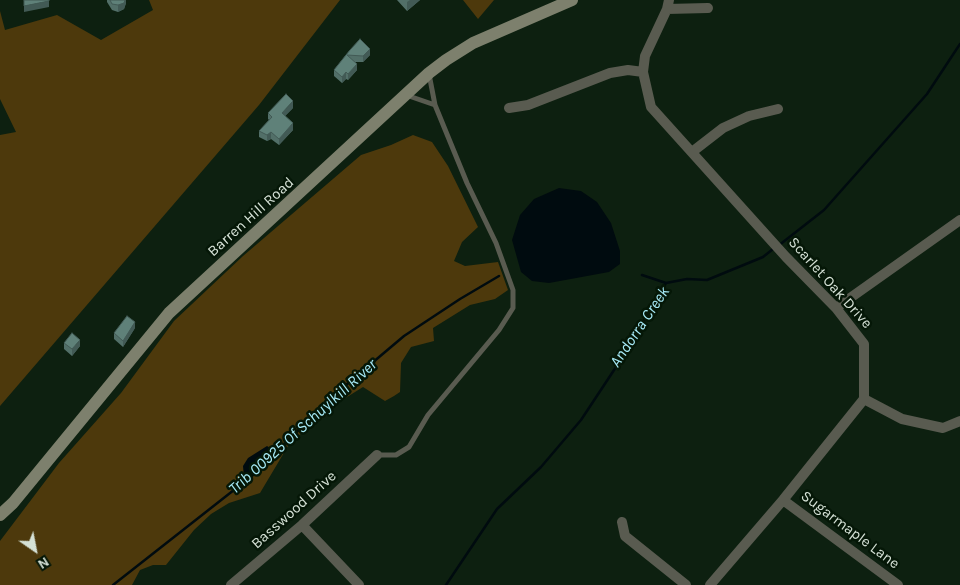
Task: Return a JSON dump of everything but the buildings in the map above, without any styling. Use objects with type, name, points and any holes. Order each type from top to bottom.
[{"type":"street","name":"Barren Hill Road","points":[[0,515],[13,503],[169,313],[297,197],[429,73],[473,43],[572,0]]},
{"type":"street","points":[[668,4],[708,8]]},
{"type":"street","name":"Scarlet Oak Drive","points":[[668,4],[648,48],[643,72],[651,107],[786,257],[836,308],[864,344],[864,399]]},
{"type":"street","points":[[509,108],[528,104],[610,73],[628,70],[643,72]]},
{"type":"street","points":[[692,152],[723,128],[749,116],[778,109]]},
{"type":"street","points":[[836,308],[960,220]]},
{"type":"street","points":[[710,585],[783,500],[864,399],[902,419],[943,428],[960,421]]},
{"type":"street","name":"Basswood Drive","points":[[231,585],[302,525],[377,455]]},
{"type":"street","name":"Sugarmaple Lane","points":[[783,500],[898,585]]},
{"type":"street","points":[[622,522],[625,536],[686,585]]},
{"type":"street","points":[[302,525],[359,585]]},
{"type":"lane","points":[[377,455],[396,455],[409,447],[428,415],[498,330],[513,308],[513,290],[496,243],[467,182],[435,105],[429,73]]},
{"type":"lane","points":[[405,95],[435,105]]},
{"type":"shaded area","points":[[149,0],[340,0],[259,105],[0,406],[0,135],[16,132],[0,99],[0,11],[5,30],[57,15],[101,40],[153,10]]},
{"type":"shaded area","points":[[463,0],[494,0],[478,19]]},
{"type":"shaded area","points":[[413,135],[432,142],[448,166],[478,227],[462,242],[454,261],[465,266],[498,262],[508,290],[495,299],[470,305],[433,328],[434,341],[411,347],[401,363],[400,392],[385,401],[363,387],[339,402],[327,415],[291,441],[260,493],[229,503],[211,514],[194,530],[166,565],[153,565],[140,570],[132,585],[0,585],[0,541],[59,463],[121,393],[174,321],[243,256],[361,155]]},
{"type":"shaded area","points":[[559,188],[581,191],[597,202],[611,223],[620,251],[620,264],[609,272],[549,283],[532,281],[521,272],[512,240],[520,215],[534,199]]},
{"type":"shaded area","points":[[267,446],[275,451],[273,459],[255,475],[244,478],[243,466],[248,458]]},
{"type":"waterway","name":"Andorra Creek","points":[[778,246],[824,210],[927,94],[960,44]]},
{"type":"waterway","name":"Andorra Creek","points":[[446,585],[497,509],[541,467],[581,420],[620,361],[666,283],[687,279],[707,280],[763,257],[773,249]]},
{"type":"waterway","name":"Trib 00925 Of Schuylkill River","points":[[642,275],[666,283]]},
{"type":"waterway","name":"Trib 00925 Of Schuylkill River","points":[[273,456],[327,401],[404,336],[499,276]]},
{"type":"waterway","name":"Trib 00925 Of Schuylkill River","points":[[113,585],[253,475]]}]
